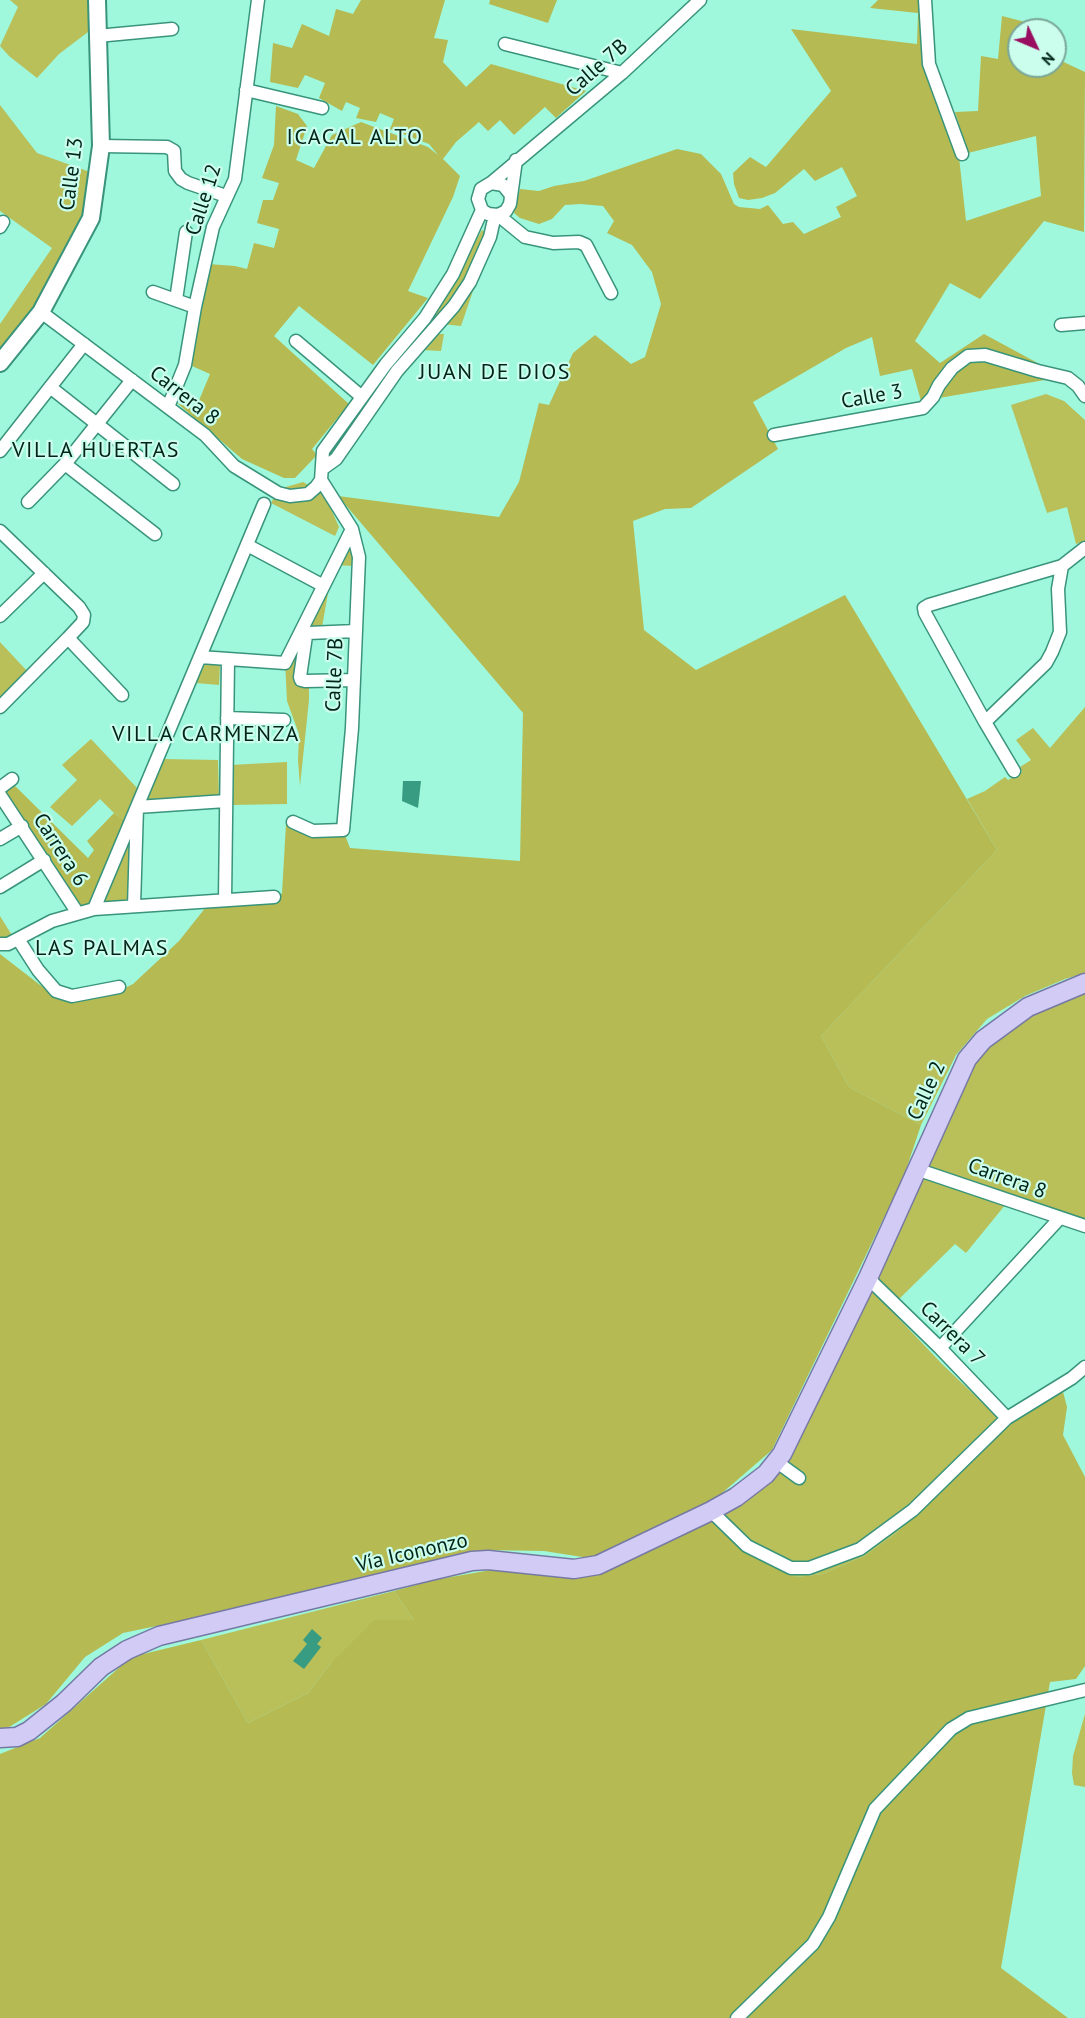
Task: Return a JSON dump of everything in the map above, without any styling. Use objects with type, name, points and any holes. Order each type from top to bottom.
[{"type":"main road","name":"Calle 13","points":[[0,363],[41,312],[91,218],[100,146],[96,0]]},
{"type":"main road","name":"Calle 2","points":[[869,1275],[967,1059],[983,1040],[1028,1007],[1085,983]]},
{"type":"main road","name":"Vía Icononzo","points":[[9,1738],[40,1722],[64,1703],[101,1667],[127,1650],[159,1636],[472,1561],[488,1560],[574,1569],[598,1565],[711,1511],[736,1497],[766,1474],[777,1461],[869,1275]]},
{"type":"street","name":"Calle 12","points":[[168,407],[185,365],[213,227],[235,179],[258,0]]},
{"type":"street","name":"Calle 7B","points":[[490,183],[622,73],[700,0]]},
{"type":"street","points":[[925,0],[929,64],[962,154]]},
{"type":"street","points":[[97,36],[172,29]]},
{"type":"street","points":[[505,44],[622,73]]},
{"type":"street","points":[[246,90],[322,108]]},
{"type":"street","points":[[100,146],[167,147],[174,151],[175,171],[182,179],[226,196]]},
{"type":"street","points":[[321,475],[336,459],[397,371],[454,306],[465,290],[490,237],[496,215],[508,208],[516,160]]},
{"type":"street","points":[[321,475],[323,451],[386,364],[424,318],[453,274],[482,210],[478,194],[485,185],[490,183],[503,184],[511,195]]},
{"type":"street","points":[[482,210],[496,215],[525,237],[553,243],[579,242],[586,245],[611,293]]},
{"type":"street","points":[[176,300],[186,232]]},
{"type":"street","points":[[153,292],[195,307]]},
{"type":"street","name":"Carrera 8","points":[[41,312],[205,435],[234,466],[267,487],[290,496],[308,494],[316,487],[321,475]]},
{"type":"street","points":[[1061,325],[1085,323]]},
{"type":"street","points":[[296,341],[362,397]]},
{"type":"street","points":[[0,452],[84,344]]},
{"type":"street","name":"Calle 3","points":[[774,435],[923,408],[952,368],[968,356],[986,355],[1068,378],[1085,396]]},
{"type":"street","points":[[27,502],[65,464],[132,380]]},
{"type":"street","points":[[50,387],[173,484]]},
{"type":"street","points":[[65,464],[155,534]]},
{"type":"street","name":"Calle 7B","points":[[293,822],[313,831],[343,830],[352,728],[359,557],[352,529],[321,475]]},
{"type":"street","points":[[94,909],[264,504]]},
{"type":"street","points":[[200,657],[285,663],[352,529]]},
{"type":"street","points":[[0,531],[79,606],[84,615],[83,622],[0,708]]},
{"type":"street","points":[[247,545],[322,585]]},
{"type":"street","points":[[1014,771],[924,608],[1062,566],[1085,548]]},
{"type":"street","points":[[985,722],[1046,663],[1052,652],[1060,632],[1058,589],[1062,566]]},
{"type":"street","points":[[0,616],[44,573]]},
{"type":"street","points":[[354,680],[305,681],[300,677],[308,633],[356,631]]},
{"type":"street","points":[[68,638],[122,695]]},
{"type":"street","points":[[225,900],[228,660]]},
{"type":"street","points":[[227,718],[284,720]]},
{"type":"street","points":[[0,788],[12,779]]},
{"type":"street","name":"Carrera 6","points":[[0,795],[77,912],[274,897]]},
{"type":"street","points":[[137,807],[226,801]]},
{"type":"street","points":[[134,906],[137,807]]},
{"type":"street","points":[[0,839],[22,826]]},
{"type":"street","points":[[0,887],[44,860]]},
{"type":"street","points":[[1,945],[77,912]]},
{"type":"street","points":[[18,939],[38,970],[56,991],[72,996],[119,987]]},
{"type":"street","name":"Carrera 8","points":[[916,1169],[1085,1226]]},
{"type":"street","points":[[940,1348],[1059,1219]]},
{"type":"street","name":"Carrera 7","points":[[869,1275],[1007,1418]]},
{"type":"street","points":[[711,1511],[747,1546],[791,1568],[809,1568],[860,1549],[913,1510],[1007,1418],[1072,1378],[1085,1367]]},
{"type":"street","points":[[777,1461],[799,1478]]},
{"type":"street","points":[[737,2018],[813,1944],[829,1917],[875,1809],[951,1729],[969,1718],[1085,1690]]},
{"type":"street","points":[[0,1745],[9,1738]]},
{"type":"shaded area","points":[[10,0],[92,0],[92,29],[59,54],[37,78],[0,46],[18,7]]},
{"type":"shaded area","points":[[361,0],[445,0],[434,38],[448,40],[443,62],[466,87],[491,64],[586,91],[556,118],[545,107],[514,135],[500,120],[488,131],[479,122],[456,142],[443,159],[460,176],[453,197],[408,291],[428,298],[373,365],[299,306],[274,336],[349,404],[312,449],[317,455],[295,478],[284,478],[242,459],[177,403],[195,410],[210,374],[192,366],[208,264],[247,269],[254,243],[274,248],[279,229],[257,223],[263,200],[273,200],[279,183],[262,178],[274,145],[276,106],[298,114],[307,126],[296,160],[314,168],[332,135],[361,122],[428,147],[438,155],[429,144],[390,129],[394,119],[380,113],[376,122],[356,118],[360,108],[346,102],[342,111],[319,98],[325,83],[305,75],[298,88],[270,82],[273,43],[292,48],[302,24],[329,36],[336,9],[353,14]]},
{"type":"shaded area","points":[[490,0],[557,0],[548,23],[489,4]]},
{"type":"shaded area","points":[[878,0],[923,0],[927,65],[959,157],[966,221],[1041,196],[1036,136],[968,153],[955,112],[978,111],[981,56],[998,59],[1002,16],[1010,18],[1007,18],[1007,78],[1067,78],[1067,64],[1085,72],[1084,232],[1044,221],[980,299],[950,283],[915,341],[940,363],[984,334],[1045,367],[1045,380],[921,401],[912,369],[880,376],[872,337],[846,348],[753,402],[778,449],[691,508],[665,509],[633,521],[644,630],[696,670],[845,595],[997,850],[821,1036],[849,1087],[921,1125],[904,1176],[772,1450],[714,1500],[595,1559],[544,1551],[483,1550],[385,1578],[123,1633],[85,1657],[46,1704],[6,1729],[0,1729],[0,954],[53,995],[123,989],[133,984],[179,941],[206,907],[232,904],[275,904],[282,893],[286,824],[308,836],[343,830],[350,848],[520,861],[523,713],[338,496],[499,517],[519,482],[539,403],[549,405],[573,353],[595,335],[631,364],[645,357],[661,304],[652,272],[632,245],[607,233],[614,221],[603,206],[565,205],[552,219],[539,224],[520,218],[514,213],[520,189],[539,191],[584,181],[677,149],[701,154],[721,174],[734,204],[739,207],[760,209],[768,205],[783,224],[793,222],[804,234],[841,217],[836,207],[857,196],[842,167],[815,181],[804,169],[775,193],[748,200],[739,198],[733,173],[750,157],[766,167],[831,91],[791,29],[917,44],[918,13],[870,8]]},
{"type":"shaded area","points":[[0,105],[37,153],[90,172],[87,214],[33,307],[0,348],[0,324],[52,248],[0,211]]},
{"type":"shaded area","points":[[482,230],[488,234],[454,298],[334,458],[326,452],[456,276]]},
{"type":"shaded area","points":[[474,288],[461,326],[442,324]]},
{"type":"shaded area","points":[[436,334],[444,334],[441,351],[421,350]]},
{"type":"shaded area","points":[[1046,394],[1064,401],[1085,420],[1085,541],[1076,544],[1067,507],[1047,513],[1011,405]]},
{"type":"shaded area","points":[[303,482],[319,491],[327,500],[339,527],[335,536],[271,503],[279,489]]},
{"type":"shaded area","points":[[345,537],[354,557],[355,566],[333,565],[322,627],[301,635],[294,683],[309,685],[309,700],[300,786],[299,734],[287,701],[285,661]]},
{"type":"shaded area","points":[[0,642],[28,672],[0,703]]},
{"type":"shaded area","points":[[205,664],[220,665],[219,685],[196,683]]},
{"type":"shaded area","points":[[1085,707],[1085,973],[1025,996],[987,1019],[956,1055],[921,1125],[849,1087],[821,1036],[997,850],[967,799],[985,791],[1005,777],[1008,780],[1022,772],[1020,767],[1031,760],[1016,740],[1033,728],[1050,748]]},
{"type":"shaded area","points":[[91,739],[138,789],[125,820],[100,799],[72,826],[50,807],[77,780],[62,765]]},
{"type":"shaded area","points":[[163,759],[218,760],[219,799],[143,802]]},
{"type":"shaded area","points":[[287,762],[287,804],[231,805],[230,765]]},
{"type":"shaded area","points":[[403,781],[421,781],[418,808],[402,801]]},
{"type":"shaded area","points":[[11,782],[88,858],[94,850],[87,841],[114,813],[125,820],[91,904],[79,906],[0,791]]},
{"type":"shaded area","points":[[134,819],[128,903],[99,904]]},
{"type":"shaded area","points":[[0,916],[13,937],[4,943],[0,939]]},
{"type":"shaded area","points":[[1085,991],[1085,1223],[927,1167],[962,1087],[992,1041],[1032,1011]]},
{"type":"shaded area","points":[[923,1175],[1006,1204],[966,1253],[955,1244],[897,1301],[876,1276]]},
{"type":"shaded area","points":[[869,1287],[942,1364],[1008,1427],[895,1534],[864,1556],[823,1574],[796,1577],[749,1554],[721,1531],[708,1516],[784,1460]]},
{"type":"shaded area","points":[[1062,1388],[1067,1407],[1063,1435],[1085,1477],[1085,1666],[1076,1679],[1050,1682],[1001,1968],[1068,2018],[0,2018],[0,1754],[40,1738],[131,1657],[201,1640],[248,1723],[308,1693],[331,1663],[374,1620],[414,1620],[394,1591],[434,1580],[518,1567],[579,1573],[708,1516],[721,1531],[749,1554],[796,1577],[823,1574],[864,1556],[895,1534],[1013,1422]]},
{"type":"shaded area","points":[[394,1591],[414,1620],[331,1663],[308,1693],[248,1723],[201,1640]]},
{"type":"shaded area","points":[[312,1629],[322,1638],[317,1644],[321,1647],[304,1669],[293,1661],[307,1644],[303,1640]]},
{"type":"shaded area","points":[[1085,1714],[1085,1787],[1074,1785],[1072,1773],[1073,1756]]},
{"type":"district","name":"ICACAL ALTO","points":[[355,138]]},
{"type":"district","name":"JUAN DE DIOS","points":[[495,373]]},
{"type":"district","name":"VILLA HUERTAS","points":[[96,451]]},
{"type":"district","name":"VILLA CARMENZA","points":[[206,735]]},
{"type":"district","name":"LAS PALMAS","points":[[102,949]]}]
